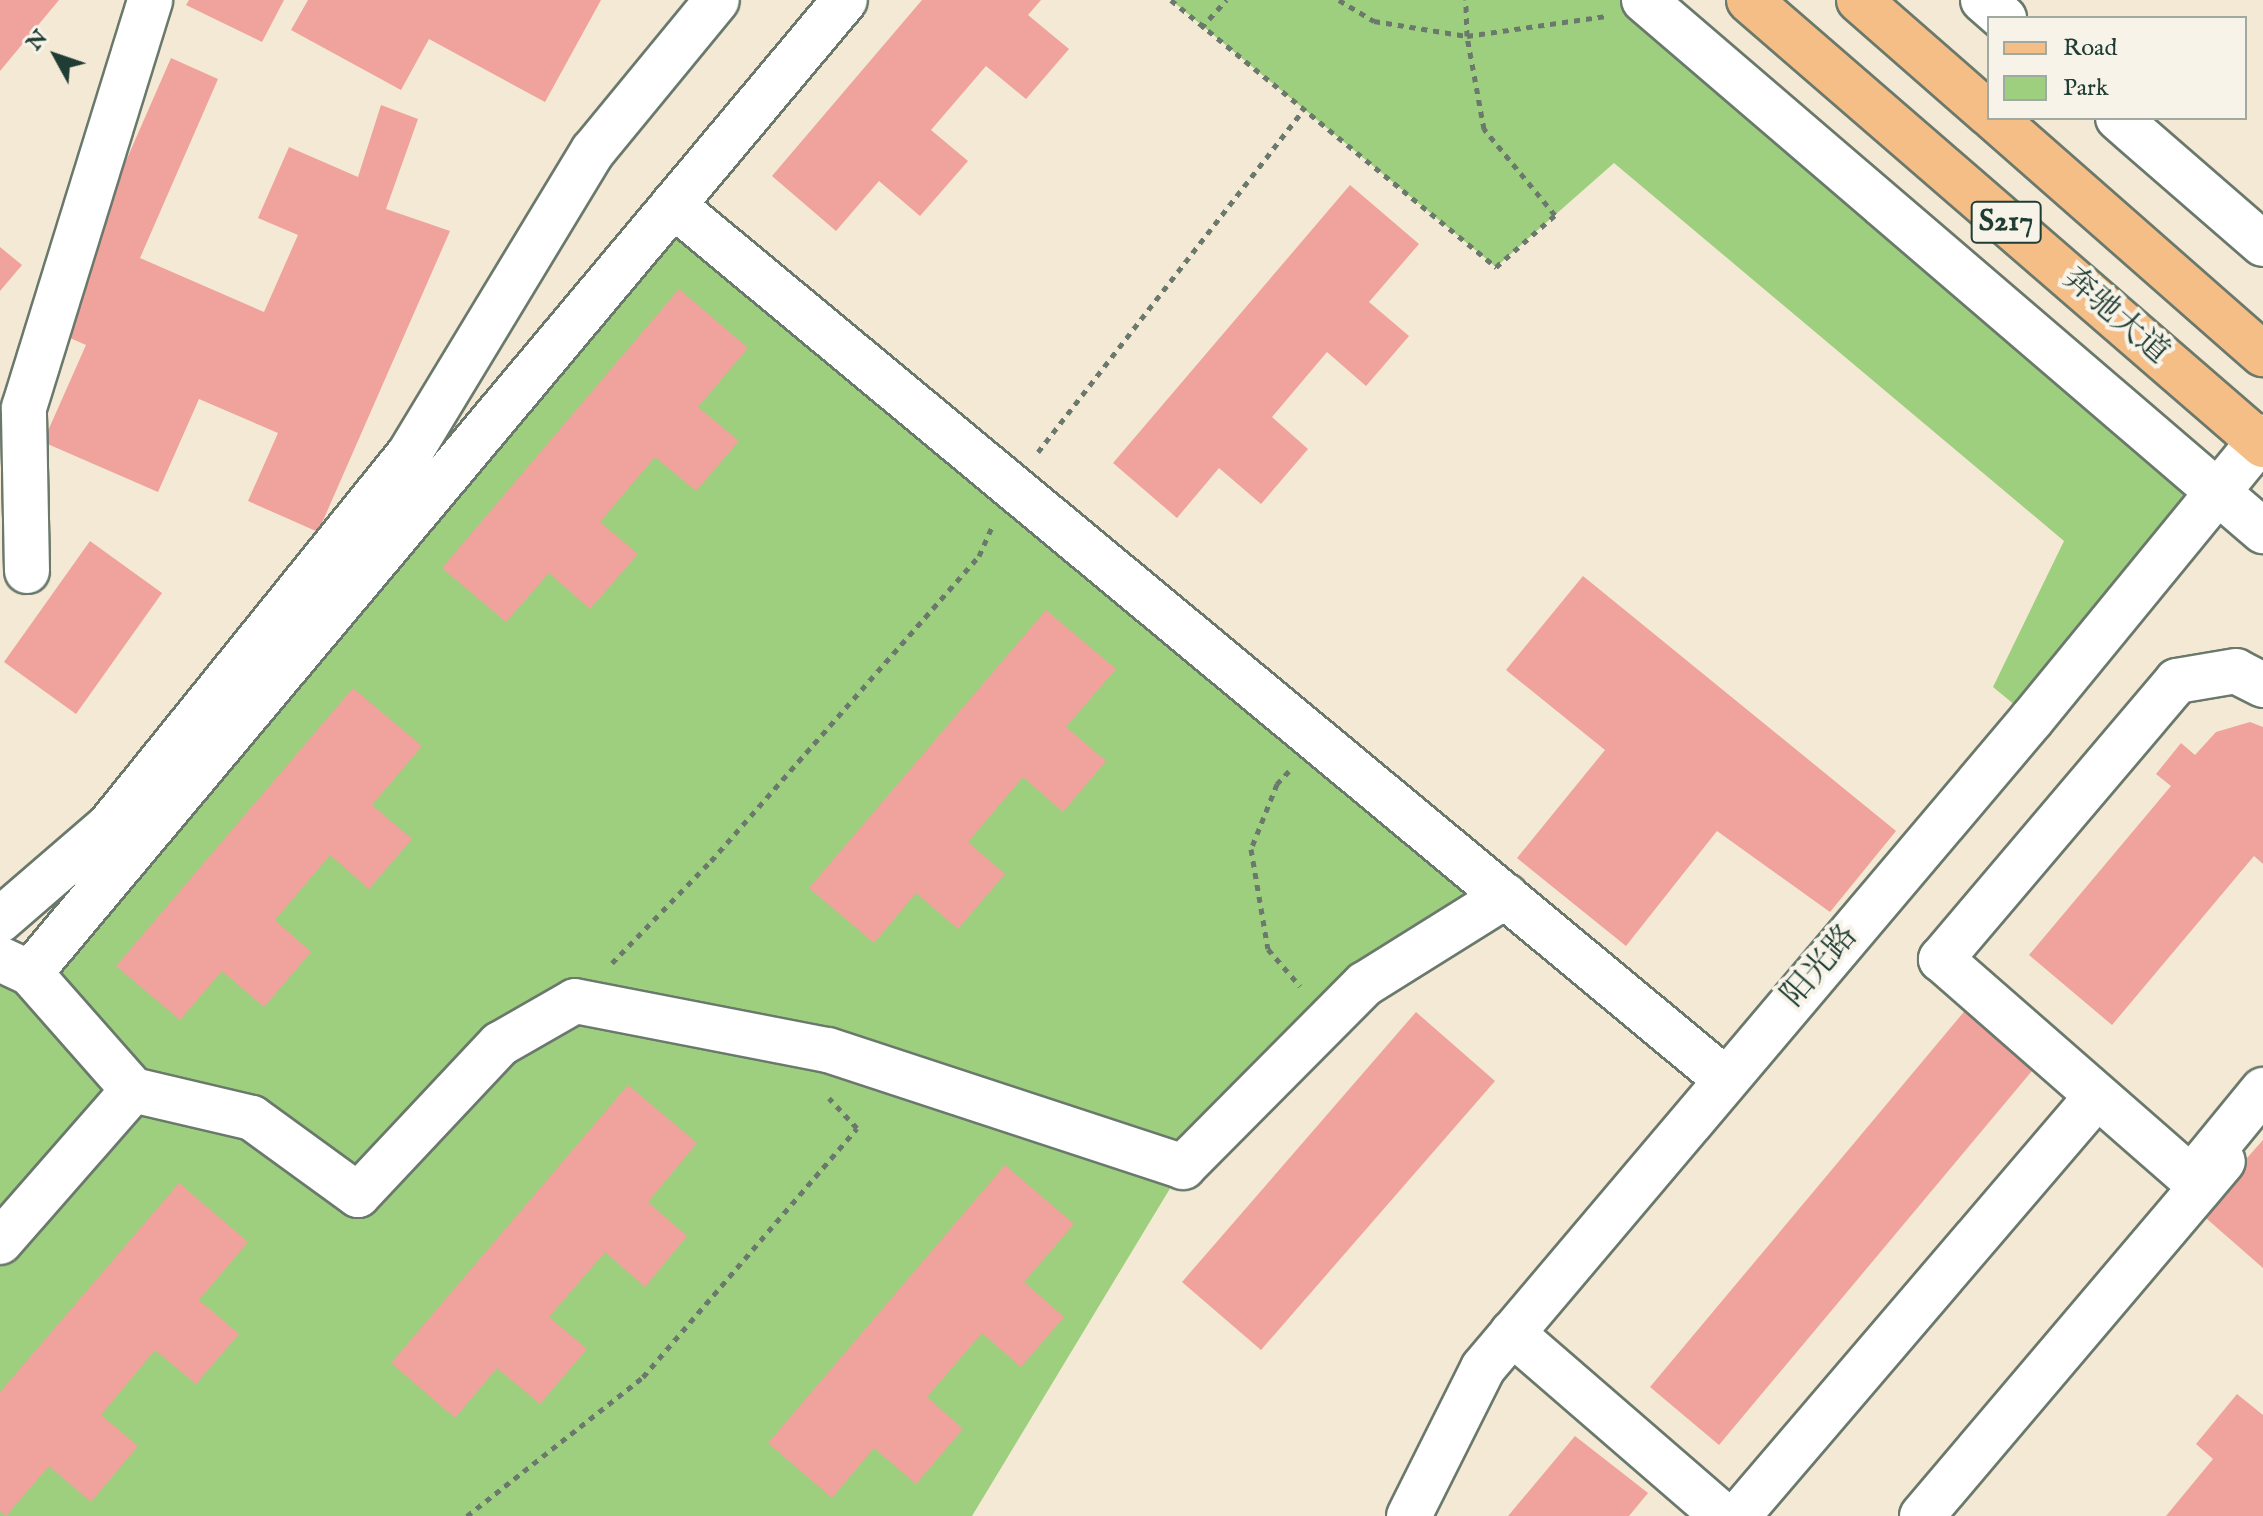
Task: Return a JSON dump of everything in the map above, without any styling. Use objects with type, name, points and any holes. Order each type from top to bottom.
[{"type":"main road","name":"奔驰大道","points":[[1749,0],[2262,441]]},
{"type":"main road","points":[[1859,0],[1987,112]]},
{"type":"main road","name":"S217","points":[[1996,120],[2263,354]]},
{"type":"street","points":[[27,571],[24,408],[150,0]]},
{"type":"street","points":[[0,920],[109,826],[408,456],[593,151],[717,0]]},
{"type":"street","points":[[845,0],[673,205],[15,966],[133,1090],[252,1118],[358,1195],[500,1044],[575,1001],[828,1050],[1183,1167],[1365,984],[1506,896]]},
{"type":"street","points":[[1983,0],[2002,16]]},
{"type":"street","points":[[1648,4],[2263,531]]},
{"type":"street","points":[[2120,120],[2263,244]]},
{"type":"street","points":[[673,205],[1725,1079]]},
{"type":"street","name":"阳光路","points":[[1409,1516],[1483,1368],[2032,719],[2262,441]]},
{"type":"street","points":[[2263,685],[2236,671],[2177,681],[1941,959],[2191,1178],[2263,1090]]},
{"type":"street","points":[[0,1242],[133,1090]]},
{"type":"street","points":[[1738,1516],[2086,1109]]},
{"type":"street","points":[[1922,1516],[2263,1114]]},
{"type":"street","points":[[1512,1333],[1676,1500],[1723,1516]]},
{"type":"path","points":[[1171,0],[1201,28],[1496,267],[1555,215],[1484,129],[1467,36],[1466,0]]},
{"type":"path","points":[[1201,28],[1226,0]]},
{"type":"path","points":[[1339,0],[1374,21],[1467,36],[1648,4]]},
{"type":"path","points":[[575,1001],[711,861],[979,556],[1010,488],[1303,110]]},
{"type":"path","points":[[1316,740],[1277,784],[1251,849],[1268,949],[1329,1020]]},
{"type":"path","points":[[467,1516],[643,1377],[857,1128],[826,1094]]},
{"type":"green space","points":[[1171,0],[1644,0],[2218,491],[2032,719],[1993,687],[2064,541],[1614,163],[1496,267]]},
{"type":"green space","points":[[673,205],[1506,896],[1365,984],[1183,1167],[972,1516],[0,1516],[0,959],[29,973]]},
{"type":"building","points":[[0,0],[59,0],[0,71]]},
{"type":"building","points":[[189,0],[284,0],[262,42],[186,5]]},
{"type":"building","points":[[308,0],[601,0],[545,102],[429,39],[401,90],[291,30]]},
{"type":"building","points":[[922,0],[1041,0],[1028,15],[1069,49],[1026,99],[986,66],[931,130],[968,161],[920,216],[879,181],[836,231],[772,176]]},
{"type":"building","points":[[171,58],[218,79],[140,258],[264,312],[298,235],[258,218],[289,147],[358,177],[381,105],[418,119],[386,209],[450,231],[318,532],[248,501],[278,433],[199,399],[158,492],[43,442],[86,345],[52,330]]},
{"type":"building","points":[[1350,185],[1419,244],[1369,302],[1409,336],[1366,386],[1327,352],[1272,417],[1308,449],[1261,504],[1219,468],[1177,518],[1113,463]]},
{"type":"building","points":[[0,247],[22,265],[0,291]]},
{"type":"building","points":[[679,289],[748,348],[698,407],[739,441],[696,491],[655,457],[600,522],[638,554],[590,609],[549,573],[506,622],[442,568]]},
{"type":"building","points":[[90,541],[162,593],[76,714],[4,662]]},
{"type":"building","points":[[1583,576],[1896,831],[1830,912],[1717,831],[1626,946],[1517,858],[1605,750],[1506,670]]},
{"type":"building","points":[[1046,610],[1116,669],[1066,727],[1106,761],[1063,812],[1023,777],[968,842],[1005,874],[958,929],[916,893],[874,943],[809,888]]},
{"type":"building","points":[[353,688],[422,746],[372,805],[412,839],[369,889],[330,855],[275,920],[311,952],[264,1007],[222,971],[180,1020],[116,966]]},
{"type":"building","points":[[2250,722],[2263,727],[2263,864],[2254,856],[2112,1025],[2029,955],[2171,786],[2156,774],[2181,743],[2195,755],[2216,732]]},
{"type":"building","points":[[1973,1001],[2042,1059],[1719,1445],[1650,1387]]},
{"type":"building","points":[[1416,1012],[1495,1081],[1261,1350],[1182,1282]]},
{"type":"building","points":[[628,1085],[697,1143],[648,1202],[687,1236],[645,1287],[605,1252],[549,1317],[587,1349],[540,1404],[497,1368],[455,1418],[391,1363]]},
{"type":"building","points":[[2263,1140],[2263,1268],[2199,1212]]},
{"type":"building","points":[[1005,1165],[1074,1224],[1024,1282],[1064,1317],[1021,1367],[982,1333],[927,1397],[963,1429],[916,1484],[874,1448],[832,1498],[768,1443]]},
{"type":"building","points":[[179,1183],[248,1242],[199,1300],[239,1334],[196,1384],[155,1350],[101,1415],[138,1446],[91,1502],[49,1466],[6,1516],[0,1511],[0,1392]]},
{"type":"building","points":[[2237,1394],[2263,1415],[2263,1516],[2166,1516],[2213,1459],[2196,1444]]},
{"type":"building","points":[[1575,1436],[1648,1493],[1629,1516],[1508,1516]]}]
